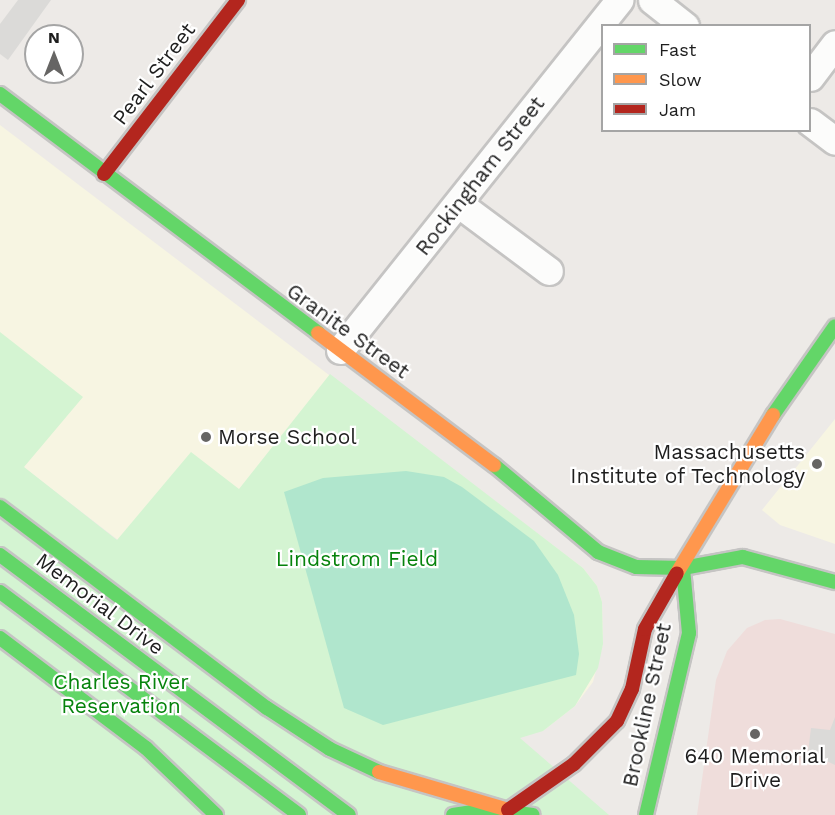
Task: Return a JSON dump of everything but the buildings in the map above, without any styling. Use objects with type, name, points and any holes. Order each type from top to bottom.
[{"type":"main road","name":"Pearl Street","points":[[104,174],[238,0]]},
{"type":"main road","name":"Granite Street","points":[[0,94],[524,488],[598,552],[636,567],[683,568],[743,557],[835,582]]},
{"type":"main road","name":"Brookline Street","points":[[508,810],[574,764],[617,721],[632,689],[645,629],[683,568],[720,499],[773,414],[835,326]]},
{"type":"main road","points":[[0,507],[267,708],[330,749],[390,777],[449,789],[508,810],[533,815]]},
{"type":"main road","name":"Memorial Drive","points":[[0,555],[349,815]]},
{"type":"main road","name":"Brookline Street","points":[[646,815],[688,633],[683,568]]},
{"type":"main road","points":[[0,592],[299,815]]},
{"type":"main road","points":[[0,638],[146,748],[216,815]]},
{"type":"main road","points":[[453,815],[508,810]]},
{"type":"street","name":"Rockingham Street","points":[[340,350],[459,204],[619,0]]},
{"type":"street","points":[[652,0],[682,24]]},
{"type":"street","points":[[811,76],[835,44]]},
{"type":"street","points":[[811,123],[835,141]]},
{"type":"street","points":[[459,204],[549,271]]},
{"type":"shaded area","points":[[18,0],[51,0],[34,24],[24,24],[24,38],[8,60],[0,54],[0,24]]},
{"type":"shaded area","name":"Morse School","points":[[0,125],[583,568],[597,586],[602,602],[603,644],[593,682],[575,706],[543,731],[118,540],[0,449]]},
{"type":"shaded area","name":"Massachusetts Institute of Technology","points":[[835,419],[835,544],[780,525],[762,510]]},
{"type":"shaded area","points":[[780,619],[835,634],[835,815],[697,815],[716,680],[727,651],[747,628],[765,620]]},
{"type":"shaded area","points":[[835,717],[835,765],[808,752],[811,728],[830,730]]},
{"type":"green space","points":[[0,332],[83,397],[24,467],[117,540],[191,452],[239,489],[330,374],[583,568],[597,586],[602,602],[603,644],[598,668],[575,706],[543,731],[520,738],[609,815],[0,815]]},
{"type":"green space","name":"Lindstrom Field","points":[[406,471],[444,477],[462,487],[534,541],[558,575],[574,615],[579,654],[576,675],[383,725],[344,708],[284,492],[323,478]]},
{"type":"traffic: fast","points":[[0,94],[318,333]]},
{"type":"traffic: fast","points":[[773,415],[835,326]]},
{"type":"traffic: fast","points":[[494,465],[598,552],[636,567],[683,568]]},
{"type":"traffic: fast","points":[[0,507],[267,708],[330,749],[379,772]]},
{"type":"traffic: fast","points":[[0,555],[349,815]]},
{"type":"traffic: fast","points":[[683,568],[743,557],[835,582]]},
{"type":"traffic: fast","points":[[646,815],[689,633],[683,568]]},
{"type":"traffic: fast","points":[[0,592],[299,815]]},
{"type":"traffic: fast","points":[[0,638],[146,748],[216,815]]},
{"type":"traffic: fast","points":[[453,815],[489,809],[533,815]]},
{"type":"traffic: slow","points":[[318,333],[494,465]]},
{"type":"traffic: slow","points":[[677,573],[773,415]]},
{"type":"traffic: slow","points":[[379,772],[508,810]]},
{"type":"traffic: jam","points":[[104,174],[238,0]]},
{"type":"traffic: jam","points":[[508,810],[574,764],[617,721],[632,689],[645,629],[677,573]]},
{"type":"place","name":"Morse School","points":[[206,437]]},
{"type":"place","name":"Massachusetts Institute of Technology","points":[[817,464]]},
{"type":"place","name":"640 Memorial Drive","points":[[755,734]]},
{"type":"park label","name":"Charles River Reservation","points":[[121,694]]}]
